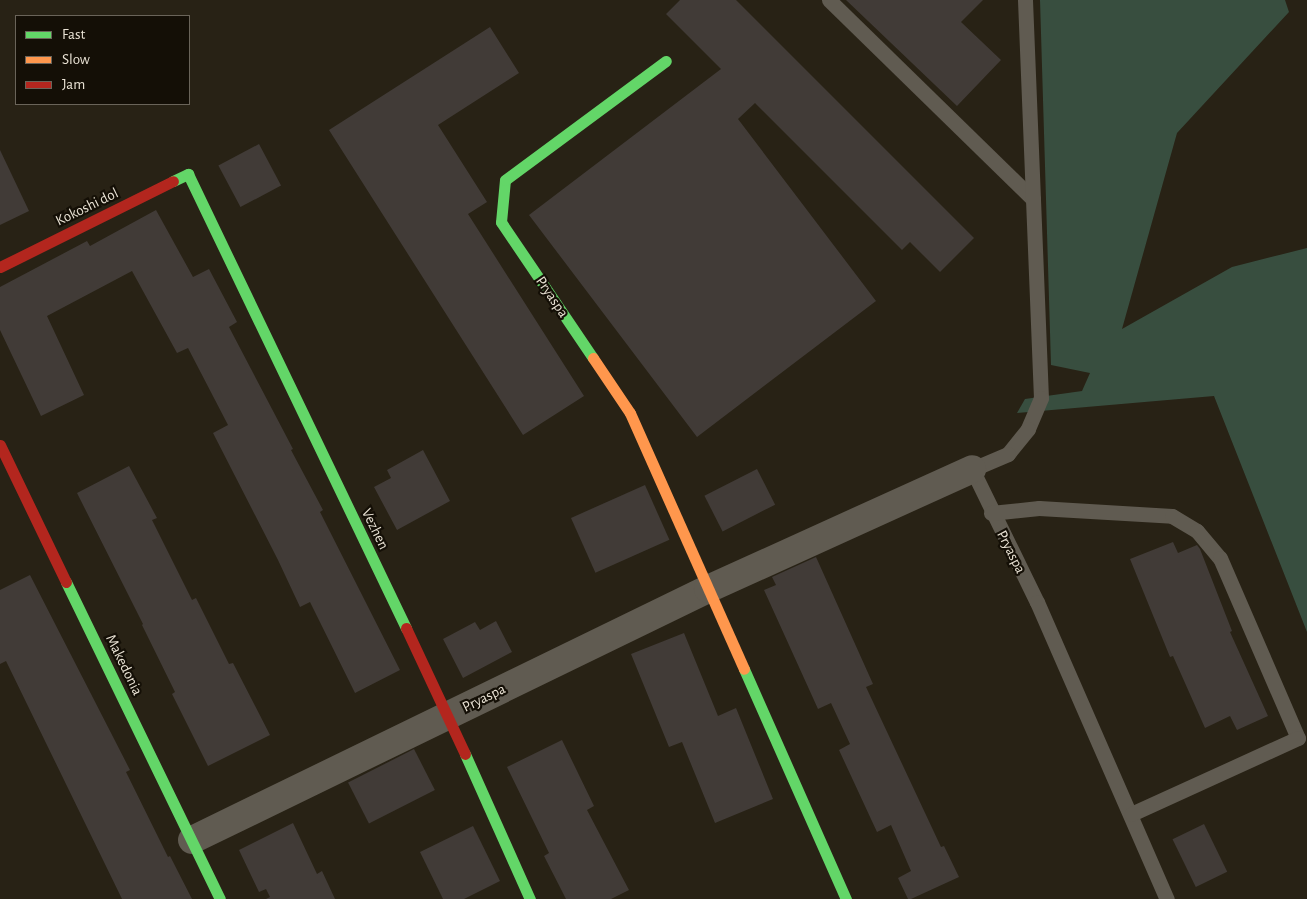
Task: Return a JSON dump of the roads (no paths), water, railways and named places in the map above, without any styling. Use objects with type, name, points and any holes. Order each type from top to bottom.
[{"type":"street","name":"Pryaspa","points":[[666,61],[505,180],[501,222],[630,413],[846,899]]},
{"type":"street","name":"Kokoshi dol","points":[[0,267],[188,174]]},
{"type":"street","name":"Vezhen","points":[[188,174],[448,716],[530,899]]},
{"type":"street","name":"Makedonia","points":[[0,445],[220,899]]},
{"type":"street","name":"Pryaspa","points":[[192,840],[708,589],[972,469]]},
{"type":"lane","points":[[829,0],[1032,199]]},
{"type":"lane","points":[[972,469],[1008,454],[1028,429],[1040,398],[1025,0]]},
{"type":"lane","name":"Pryaspa","points":[[972,469],[991,513],[1037,602],[1167,899]]},
{"type":"lane","points":[[991,513],[1039,508],[1172,516],[1198,532],[1220,558],[1298,738],[1131,814]]}]
